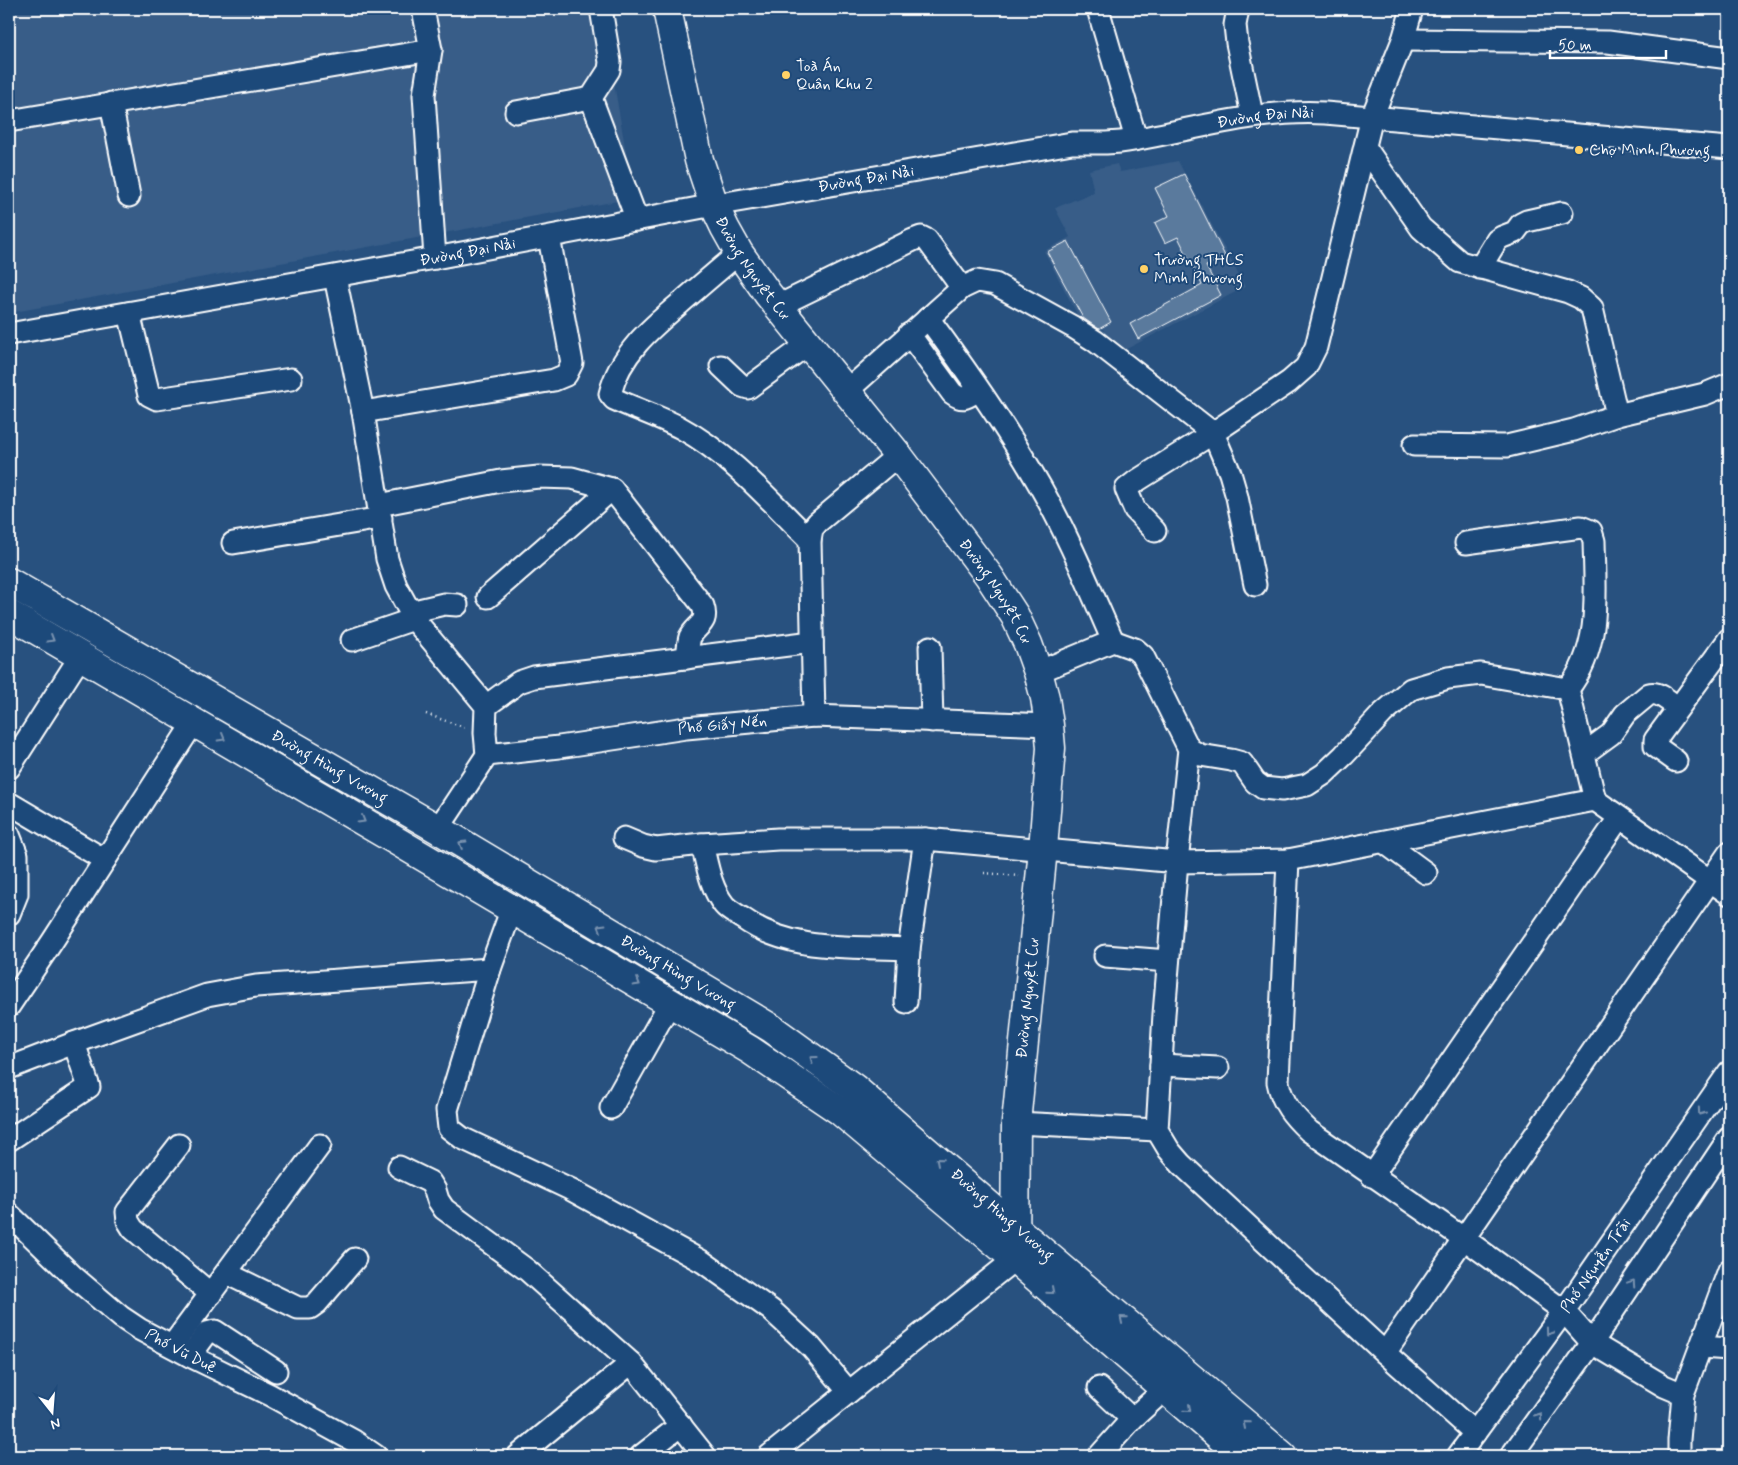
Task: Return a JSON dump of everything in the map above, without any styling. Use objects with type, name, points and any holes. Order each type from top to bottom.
[{"type":"main road","name":"Đường Nguyệt Cư","points":[[667,9],[702,174],[714,205],[739,253],[778,306],[898,455],[989,576],[1010,608],[1028,644],[1038,672],[1045,698],[1051,748],[1016,1123],[1015,1259]]},
{"type":"main road","name":"Đường Hùng Vương","points":[[9,582],[427,823],[771,1028],[854,1088],[1283,1456]]},
{"type":"main road","name":"Đường Hùng Vương","points":[[9,614],[400,842],[750,1050],[840,1111],[1015,1259],[1242,1456]]},
{"type":"main road","points":[[400,842],[427,823]]},
{"type":"street","points":[[423,9],[431,50],[424,95],[435,258]]},
{"type":"street","points":[[516,112],[591,98],[609,70],[610,62],[601,9]]},
{"type":"street","points":[[1098,9],[1136,139]]},
{"type":"street","points":[[1238,9],[1235,24],[1236,43],[1252,115]]},
{"type":"street","points":[[1155,531],[1135,510],[1126,489],[1289,382],[1306,367],[1316,347],[1372,117],[1403,40],[1412,9]]},
{"type":"street","points":[[1403,40],[1608,42],[1729,58]]},
{"type":"street","points":[[9,121],[111,102],[431,50]]},
{"type":"street","points":[[591,98],[637,220]]},
{"type":"street","points":[[111,102],[129,196]]},
{"type":"street","name":"Đường Đại Nải","points":[[9,334],[334,277],[714,205],[1072,143],[1106,143],[1136,139],[1252,115],[1300,111],[1729,148]]},
{"type":"street","points":[[1365,147],[1421,228],[1460,262],[1568,292],[1581,298],[1592,308],[1617,415]]},
{"type":"street","points":[[1480,268],[1497,240],[1515,232],[1521,224],[1527,221],[1562,213]]},
{"type":"street","points":[[363,412],[554,380],[566,375],[572,363],[549,237]]},
{"type":"street","points":[[778,306],[921,237],[927,240],[962,288]]},
{"type":"street","points":[[739,253],[645,333],[630,351],[611,387],[610,394],[614,399],[681,428],[710,447],[736,467],[810,540]]},
{"type":"street","points":[[334,277],[363,412],[387,559],[396,586],[412,616],[486,706],[484,733],[487,755],[427,823]]},
{"type":"street","points":[[846,391],[962,288],[977,281],[995,284],[1095,341],[1213,433],[1230,473],[1237,497],[1255,585]]},
{"type":"street","points":[[129,313],[149,394],[157,399],[291,379]]},
{"type":"street","points":[[928,318],[952,349],[1040,486],[1071,547],[1113,641],[1135,650],[1143,656],[1188,749],[1168,962],[1157,1130],[1169,1150],[1181,1164],[1385,1353],[1475,1432]]},
{"type":"street","points":[[909,334],[952,393],[959,398],[965,398],[978,390]]},
{"type":"street","points":[[721,366],[742,386],[748,388],[808,344]]},
{"type":"street","points":[[1414,445],[1507,446],[1574,430],[1617,415],[1705,394],[1729,384]]},
{"type":"street","points":[[814,716],[810,540],[812,529],[898,455]]},
{"type":"street","points":[[233,543],[380,512],[501,481],[539,477],[572,478],[612,489],[703,606],[706,614],[690,639],[688,658]]},
{"type":"street","points":[[488,597],[612,489]]},
{"type":"street","points":[[1466,543],[1581,527],[1591,532],[1594,541],[1595,615],[1590,647],[1578,676],[1568,689]]},
{"type":"street","points":[[352,640],[444,604],[457,605]]},
{"type":"street","points":[[1676,762],[1655,746],[1654,743],[1729,639]]},
{"type":"street","points":[[1038,672],[1113,641]]},
{"type":"street","points":[[486,706],[519,682],[534,677],[812,642]]},
{"type":"street","points":[[930,647],[932,721]]},
{"type":"street","points":[[9,768],[80,657]]},
{"type":"street","points":[[1188,749],[1200,755],[1242,763],[1255,782],[1263,788],[1282,790],[1307,784],[1324,774],[1383,713],[1411,689],[1448,678],[1481,674],[1568,689]]},
{"type":"street","points":[[1568,689],[1595,800],[1729,894]]},
{"type":"street","points":[[1585,754],[1611,734],[1625,714],[1649,694],[1658,694],[1678,708]]},
{"type":"street","name":"Phố Giấy Nến","points":[[487,755],[686,728],[814,716],[1049,725]]},
{"type":"street","points":[[9,1006],[106,860],[194,722]]},
{"type":"street","points":[[624,838],[643,846],[656,848],[778,839],[925,839],[1177,862],[1288,860],[1595,800]]},
{"type":"street","points":[[9,803],[106,860]]},
{"type":"street","points":[[1372,1176],[1619,818]]},
{"type":"street","points":[[9,835],[17,855],[17,894],[9,914]]},
{"type":"street","points":[[906,1002],[909,949],[925,839]]},
{"type":"street","points":[[1384,842],[1426,873]]},
{"type":"street","points":[[702,844],[712,884],[724,906],[749,924],[778,937],[813,945],[909,949]]},
{"type":"street","points":[[1385,1353],[1729,853]]},
{"type":"street","points":[[1288,860],[1278,1082],[1281,1096],[1288,1110],[1308,1131],[1463,1238],[1564,1311],[1592,1343],[1664,1386],[1683,1394]]},
{"type":"street","points":[[512,908],[490,969],[447,1110],[449,1128],[462,1138],[570,1189],[703,1262],[771,1310],[811,1347],[849,1392]]},
{"type":"street","points":[[1105,956],[1168,962]]},
{"type":"street","points":[[9,1068],[207,994],[256,986],[490,969]]},
{"type":"street","points":[[611,1108],[670,1003]]},
{"type":"street","points":[[9,1140],[89,1088],[74,1043]]},
{"type":"street","points":[[1161,1065],[1218,1068]]},
{"type":"street","name":"Phố Nguyễn Trãi","points":[[1458,1456],[1564,1311],[1729,1072]]},
{"type":"street","points":[[1016,1123],[1157,1130]]},
{"type":"street","points":[[1511,1456],[1592,1343],[1729,1138]]},
{"type":"street","points":[[181,1351],[211,1294],[320,1144]]},
{"type":"street","points":[[179,1145],[127,1212],[128,1221],[133,1229],[211,1294]]},
{"type":"street","points":[[399,1167],[430,1182],[444,1209],[526,1270],[631,1363],[705,1456]]},
{"type":"street","name":"Phố Vũ Duệ","points":[[9,1214],[74,1277],[121,1317],[139,1329],[270,1395],[354,1441],[376,1456]]},
{"type":"street","points":[[226,1273],[298,1308],[310,1308],[317,1303],[355,1259]]},
{"type":"street","points":[[769,1456],[1015,1259]]},
{"type":"street","points":[[1679,1456],[1683,1394],[1729,1270]]},
{"type":"street","points":[[181,1351],[207,1333],[215,1331],[276,1371]]},
{"type":"street","points":[[1701,1347],[1729,1349]]},
{"type":"street","points":[[518,1456],[631,1363]]},
{"type":"street","points":[[1099,1388],[1132,1419]]},
{"type":"street","points":[[1099,1456],[1132,1419],[1165,1389]]},
{"type":"street","points":[[641,1456],[681,1425]]},
{"type":"path","points":[[426,714],[484,733]]},
{"type":"path","points":[[984,873],[1040,878]]},
{"type":"shaded area","points":[[9,9],[601,9],[634,198],[9,313]]},
{"type":"shaded area","name":"Trường THCS Minh Phương","points":[[1178,161],[1245,287],[1117,354],[1103,329],[1089,337],[1044,251],[1070,237],[1055,208],[1094,192],[1089,170],[1117,164],[1120,172]]},
{"type":"building","points":[[1184,174],[1225,256],[1206,266],[1221,295],[1138,339],[1130,324],[1202,285],[1178,237],[1165,243],[1155,223],[1169,216],[1155,188]]},
{"type":"building","points":[[1068,241],[1111,322],[1099,329],[1083,318],[1047,252]]},
{"type":"place","name":"Toà Án Quân Khu 2","points":[[786,75]]},
{"type":"place","name":"Chợ Minh Phương","points":[[1579,150]]},
{"type":"place","name":"Trường THCS Minh Phương","points":[[1144,269]]}]
